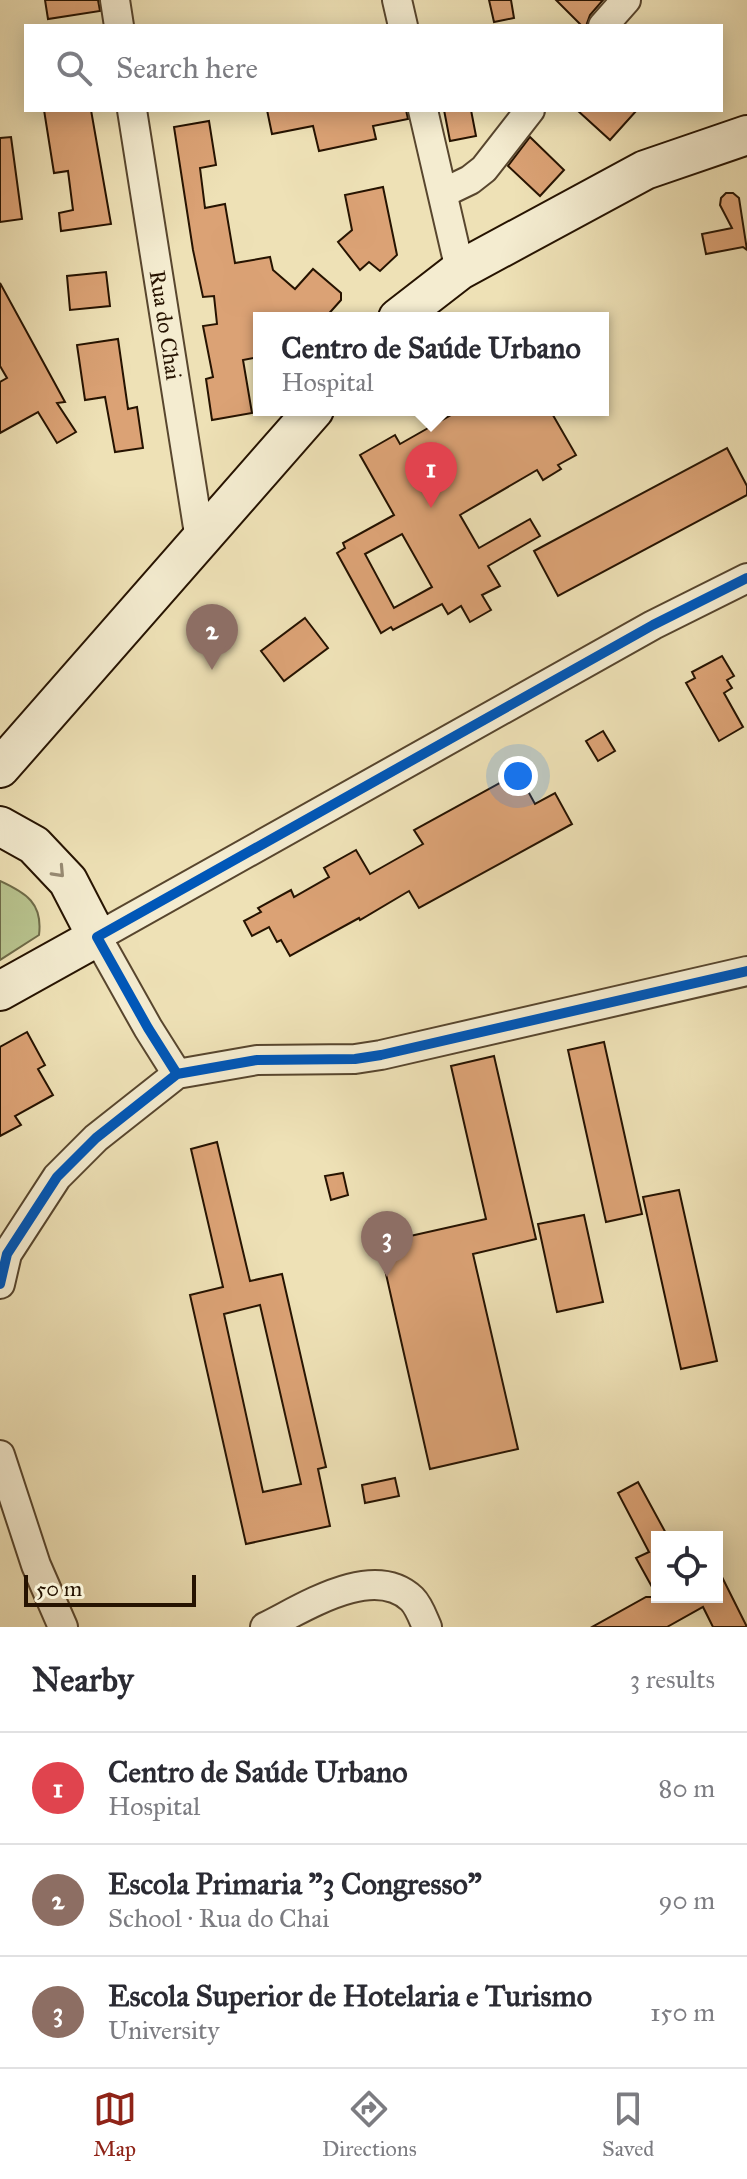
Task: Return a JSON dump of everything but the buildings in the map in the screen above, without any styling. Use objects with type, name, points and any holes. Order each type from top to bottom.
[{"type":"street","points":[[115,0],[119,24]]},
{"type":"street","points":[[397,0],[403,24]]},
{"type":"street","points":[[605,24],[626,0]]},
{"type":"street","name":"Rua do Chai","points":[[132,112],[200,540]]},
{"type":"street","points":[[423,112],[460,270]]},
{"type":"street","points":[[443,193],[470,180],[484,169],[528,112]]},
{"type":"street","points":[[406,312],[460,270],[645,170],[747,135]]},
{"type":"street","points":[[0,768],[309,416]]},
{"type":"street","points":[[0,991],[653,625],[747,578]]},
{"type":"street","points":[[0,826],[34,845],[68,881],[148,1028],[177,1074]]},
{"type":"street","points":[[0,1284],[7,1254],[57,1177],[96,1138],[177,1074],[257,1060],[355,1059],[381,1055],[747,971]]},
{"type":"street","points":[[0,1455],[36,1565],[63,1627]]},
{"type":"street","points":[[265,1627],[337,1592],[368,1585],[395,1587],[414,1601],[427,1627]]},
{"type":"green space","points":[[0,881],[31,900],[40,924],[39,935],[0,960]]},
{"type":"cycle path","points":[[177,1074],[97,937],[653,625],[747,578]]},
{"type":"cycle path","points":[[0,1284],[7,1254],[57,1177],[96,1138],[177,1074],[257,1060],[355,1059],[381,1055],[747,971]]},
{"type":"place","name":"Centro de Saúde Urbano","points":[[431,508]]},
{"type":"place","name":"Escola Primaria \"3 Congresso\"","points":[[212,670]]},
{"type":"place","name":"Escola Superior de Hotelaria e Turismo","points":[[387,1277]]}]
